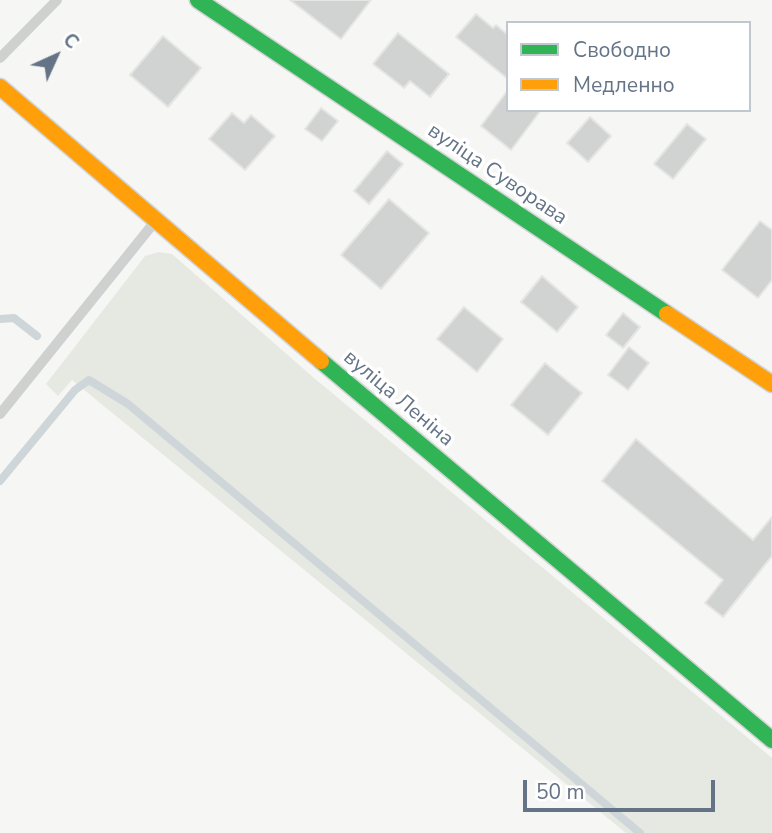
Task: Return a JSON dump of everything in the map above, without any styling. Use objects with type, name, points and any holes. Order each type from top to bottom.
[{"type":"street","name":"вуліца Суворава","points":[[198,0],[772,384]]},
{"type":"street","name":"вуліца Леніна","points":[[0,87],[155,222],[772,740]]},
{"type":"lane","points":[[0,58],[57,0]]},
{"type":"lane","points":[[0,414],[155,222]]},
{"type":"shaded area","points":[[159,252],[172,254],[314,378],[772,758],[772,833],[626,833],[72,380],[58,396],[46,384],[145,256]]},
{"type":"building","points":[[290,0],[371,0],[341,39]]},
{"type":"building","points":[[476,14],[493,28],[496,25],[506,33],[506,77],[456,37]]},
{"type":"building","points":[[398,33],[449,74],[430,97],[410,81],[404,88],[373,64]]},
{"type":"building","points":[[163,36],[201,68],[168,107],[130,75]]},
{"type":"building","points":[[506,93],[506,112],[540,112],[511,150],[481,126]]},
{"type":"building","points":[[321,108],[338,121],[322,141],[305,129]]},
{"type":"building","points":[[232,113],[244,123],[251,115],[275,136],[245,170],[209,139]]},
{"type":"building","points":[[590,117],[611,136],[588,162],[567,143]]},
{"type":"building","points":[[687,124],[706,139],[673,179],[654,164]]},
{"type":"building","points":[[387,151],[403,164],[369,204],[354,191]]},
{"type":"building","points":[[389,199],[429,233],[381,289],[341,255]]},
{"type":"building","points":[[760,221],[772,230],[772,280],[758,298],[722,270]]},
{"type":"building","points":[[542,276],[578,307],[557,332],[521,302]]},
{"type":"building","points":[[464,307],[503,339],[477,372],[437,339]]},
{"type":"building","points":[[623,313],[640,327],[623,348],[606,335]]},
{"type":"building","points":[[629,347],[649,363],[628,390],[608,375]]},
{"type":"building","points":[[545,363],[582,393],[548,435],[511,405]]},
{"type":"building","points":[[636,439],[753,540],[772,517],[772,556],[723,617],[705,603],[723,580],[602,481]]},
{"type":"waterway","points":[[0,319],[14,318],[37,336]]},
{"type":"waterway","points":[[0,481],[75,390],[89,380],[128,404],[640,833]]},
{"type":"traffic: fast","points":[[198,0],[667,314]]},
{"type":"traffic: fast","points":[[321,361],[772,740]]},
{"type":"traffic: slow","points":[[0,87],[321,361]]},
{"type":"traffic: slow","points":[[667,314],[772,384]]}]
